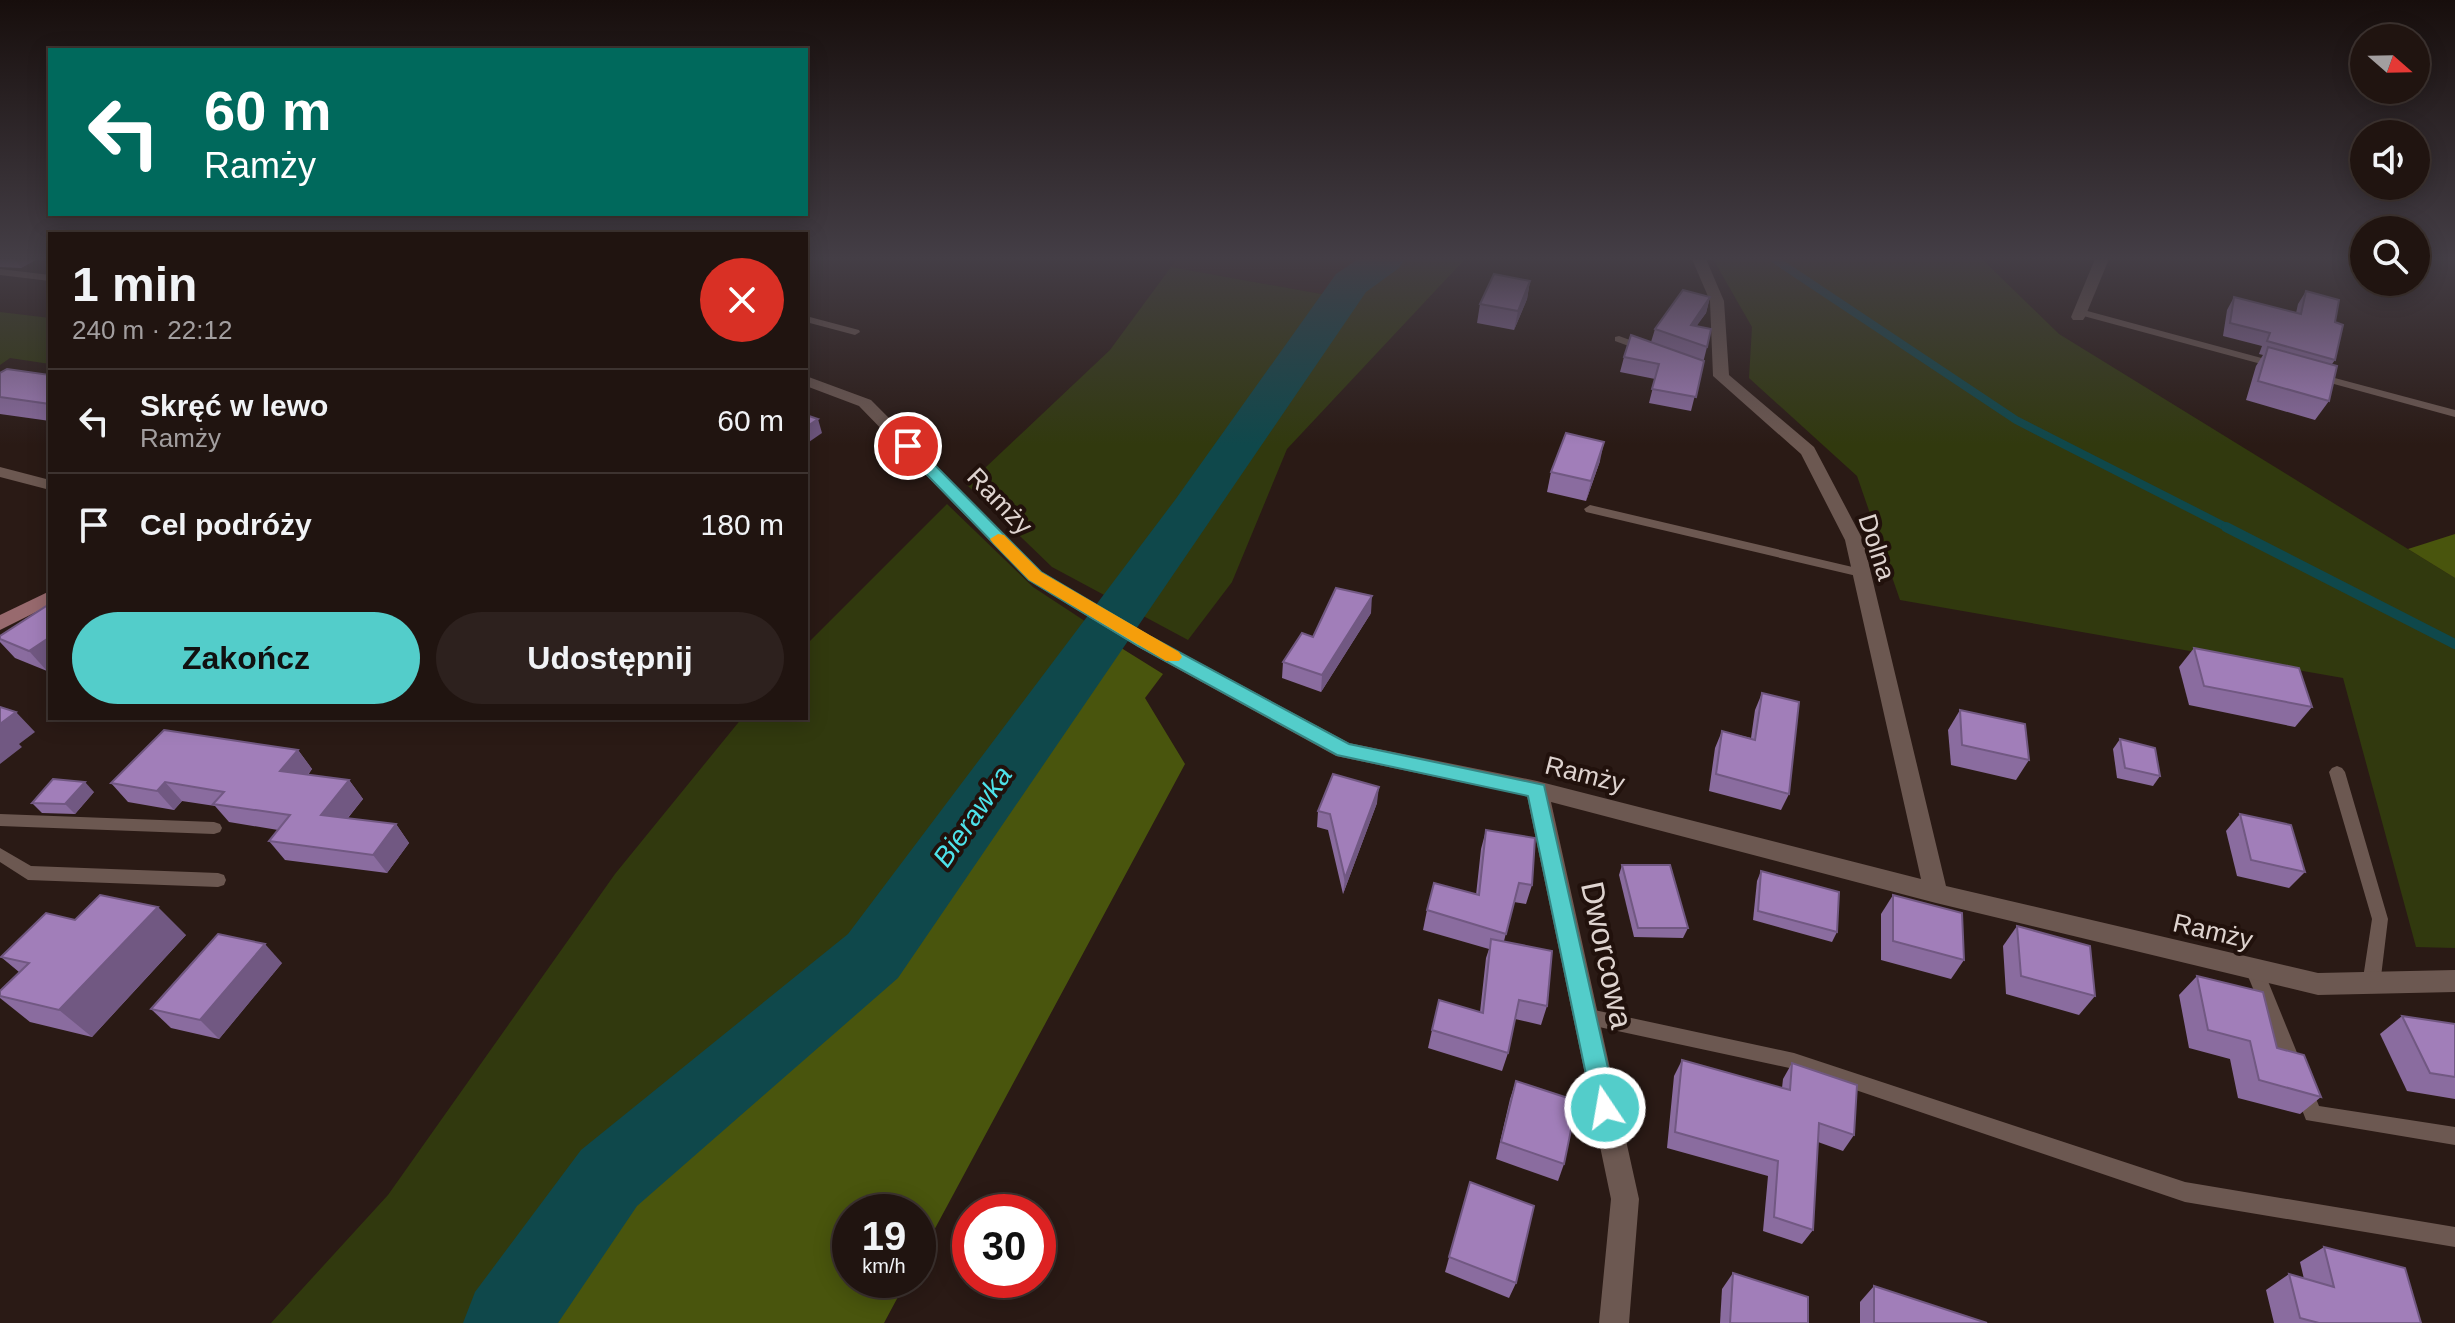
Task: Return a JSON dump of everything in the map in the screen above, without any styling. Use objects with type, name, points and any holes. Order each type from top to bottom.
[{"type":"main road","points":[[0,623],[48,598]]},
{"type":"street","name":"Dolna","points":[[1716,321],[1714,374],[1808,451],[1854,540],[1936,893]]},
{"type":"street","name":"Ramży","points":[[808,382],[865,403],[1035,576],[1145,642],[1344,750],[1537,790],[1936,893],[2318,984],[2455,981]]},
{"type":"street","points":[[0,472],[48,484]]},
{"type":"street","name":"Dworcowa","points":[[1537,790],[1625,1199],[1614,1323]]},
{"type":"lane","points":[[813,321],[855,332]]},
{"type":"lane","points":[[2105,321],[2290,369]]},
{"type":"lane","points":[[1619,339],[1663,355]]},
{"type":"lane","points":[[2305,373],[2455,414]]},
{"type":"lane","points":[[1590,509],[1861,573]]},
{"type":"lane","points":[[2337,772],[2380,919],[2371,985]]},
{"type":"lane","points":[[0,820],[214,828]]},
{"type":"lane","points":[[0,854],[28,873],[218,880]]},
{"type":"lane","points":[[2254,969],[2313,1114],[2455,1136]]},
{"type":"lane","points":[[1585,1016],[1794,1061],[2185,1192],[2455,1237]]},
{"type":"green space","points":[[0,321],[48,321],[48,364],[10,358],[0,365]]},
{"type":"green space","points":[[1132,321],[1407,321],[1287,449],[1232,582],[1188,640],[1052,567],[967,485],[1110,350]]},
{"type":"green space","points":[[1748,321],[2045,321],[2059,334],[2455,578],[2455,948],[2416,947],[2343,678],[1900,600],[1857,476],[1749,378],[1752,327]]},
{"type":"green space","points":[[947,504],[1033,587],[1100,631],[868,951],[678,1108],[586,1194],[496,1323],[271,1323],[388,1195],[615,874],[740,720],[808,720],[808,643]]},
{"type":"green space","points":[[2455,534],[2455,578],[2408,549]]},
{"type":"green space","points":[[1102,636],[1163,674],[1145,698],[1185,764],[936,1227],[936,1194],[832,1194],[832,1298],[897,1298],[884,1323],[529,1323],[619,1193],[880,967]]},
{"type":"building","points":[[1661,321],[1694,321],[1691,325],[1711,329],[1707,347],[1655,329]]},
{"type":"building","points":[[2335,321],[2343,325],[2335,360],[2267,341],[2270,333],[2230,323]]},
{"type":"building","points":[[1631,335],[1704,361],[1696,397],[1652,389],[1659,364],[1624,357]]},
{"type":"building","points":[[2268,347],[2337,366],[2329,401],[2258,381]]},
{"type":"building","points":[[7,369],[48,375],[48,404],[0,397],[0,373]]},
{"type":"building","points":[[808,416],[818,419],[808,426]]},
{"type":"building","points":[[1566,433],[1604,442],[1591,481],[1551,472]]},
{"type":"building","points":[[1336,588],[1372,596],[1322,675],[1283,662],[1302,633],[1313,637]]},
{"type":"building","points":[[48,605],[48,638],[29,651],[0,639],[0,636]]},
{"type":"building","points":[[2194,648],[2299,668],[2312,707],[2204,686]]},
{"type":"building","points":[[1762,693],[1799,702],[1789,794],[1716,774],[1722,731],[1755,740]]},
{"type":"building","points":[[0,707],[16,712],[0,724]]},
{"type":"building","points":[[1960,710],[2025,724],[2029,760],[1962,745]]},
{"type":"building","points":[[164,730],[298,750],[280,771],[349,780],[321,815],[396,824],[373,855],[269,841],[290,815],[213,804],[224,792],[165,782],[157,791],[111,783]]},
{"type":"building","points":[[2120,739],[2155,748],[2160,776],[2125,768]]},
{"type":"building","points":[[1333,774],[1379,787],[1345,878],[1330,814],[1318,811]]},
{"type":"building","points":[[53,779],[85,782],[65,804],[32,803]]},
{"type":"building","points":[[2240,814],[2291,825],[2305,872],[2251,860]]},
{"type":"building","points":[[1486,830],[1535,838],[1532,885],[1519,883],[1506,934],[1427,910],[1434,883],[1479,895]]},
{"type":"building","points":[[1622,865],[1670,865],[1688,928],[1638,928]]},
{"type":"building","points":[[1761,871],[1839,892],[1837,932],[1758,911]]},
{"type":"building","points":[[100,895],[158,907],[59,1010],[0,996],[0,991],[29,963],[1,957],[46,913],[75,920]]},
{"type":"building","points":[[1893,895],[1962,913],[1964,960],[1893,941]]},
{"type":"building","points":[[2017,926],[2090,946],[2095,996],[2021,976]]},
{"type":"building","points":[[218,934],[265,944],[200,1020],[151,1009]]},
{"type":"building","points":[[1491,939],[1552,951],[1547,1006],[1519,1000],[1508,1053],[1432,1030],[1439,1000],[1483,1013]]},
{"type":"building","points":[[2197,976],[2263,992],[2277,1048],[2304,1055],[2321,1097],[2259,1080],[2250,1041],[2208,1030]]},
{"type":"building","points":[[2402,1016],[2455,1024],[2455,1077],[2430,1073]]},
{"type":"building","points":[[1682,1060],[1790,1090],[1792,1063],[1857,1085],[1854,1135],[1819,1123],[1813,1230],[1774,1217],[1778,1161],[1675,1132]]},
{"type":"building","points":[[1516,1081],[1577,1101],[1564,1164],[1501,1142]]},
{"type":"building","points":[[1470,1182],[1534,1206],[1516,1283],[1449,1257]]},
{"type":"building","points":[[2324,1247],[2405,1268],[2421,1323],[2319,1323],[2300,1318],[2289,1274],[2334,1287]]},
{"type":"building","points":[[1733,1273],[1808,1297],[1808,1323],[1730,1323]]},
{"type":"building","points":[[1874,1286],[1987,1323],[1874,1323]]},
{"type":"waterway","name":"Bierawka","points":[[506,1323],[609,1178],[873,956],[1193,511],[1325,321]]},
{"type":"waterway","points":[[1867,321],[2016,420],[2230,529]]},
{"type":"waterway","points":[[2226,527],[2455,644]]},
{"type":"slow traffic","points":[[998,539],[1035,576],[1173,657]]},
{"type":"route","points":[[908,446],[1035,576],[1145,642],[1344,750],[1537,790],[1605,1108]]}]
